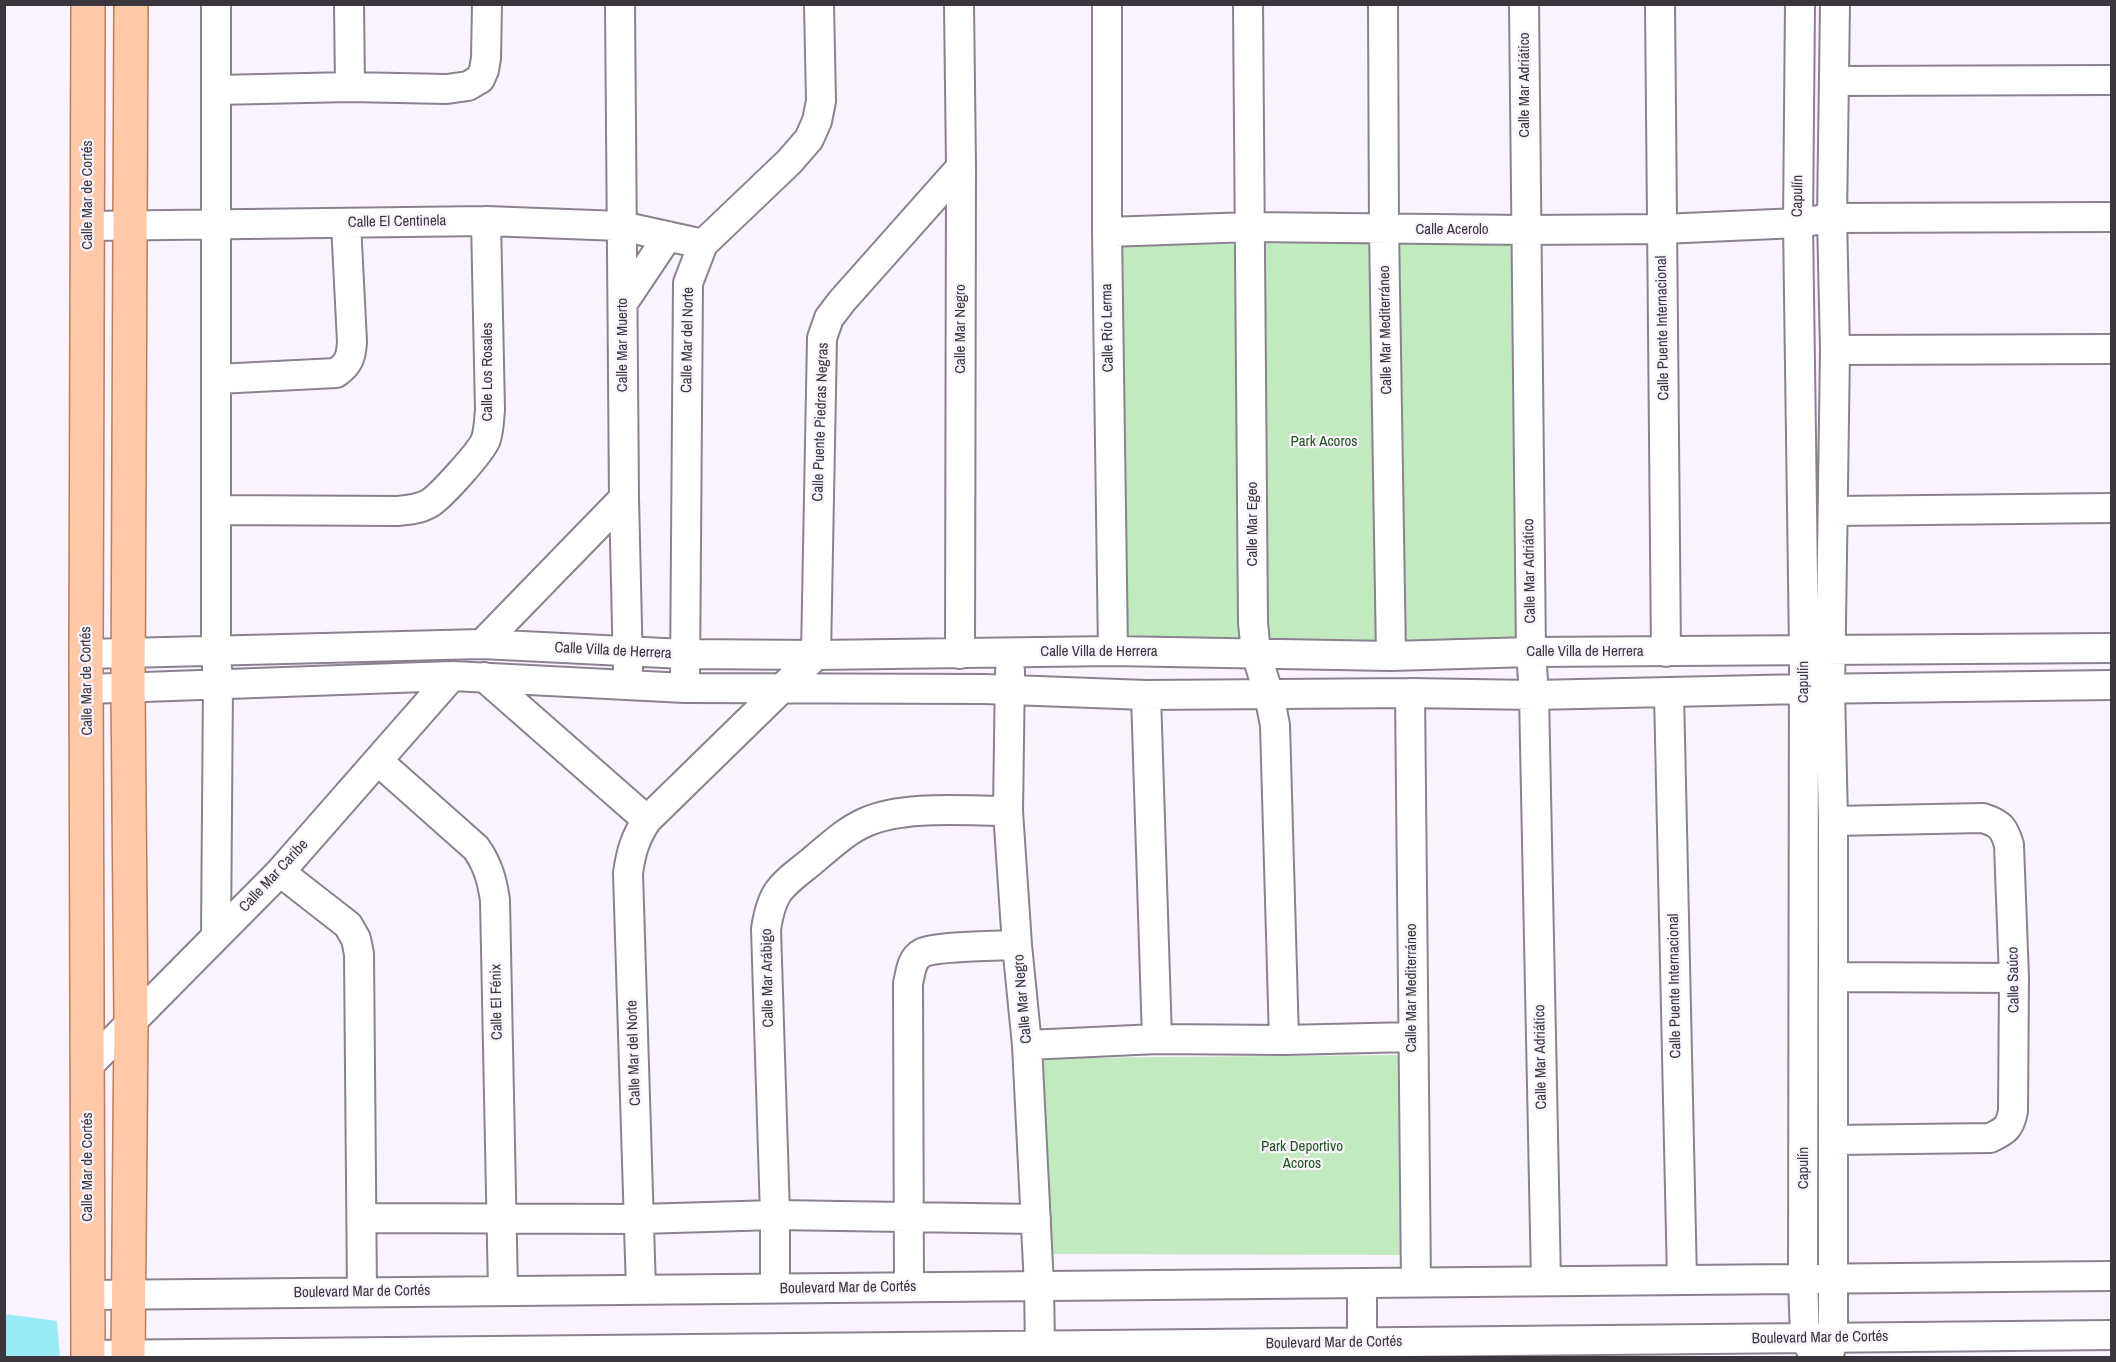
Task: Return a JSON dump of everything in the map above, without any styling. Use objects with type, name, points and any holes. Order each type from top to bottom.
[{"type":"main road","name":"Calle Mar de Cortés","points":[[88,4],[86,654],[88,689],[88,1356]]},
{"type":"main road","points":[[128,1356],[131,1022],[128,653],[131,4]]},
{"type":"street","points":[[216,4],[216,650],[218,685],[216,936]]},
{"type":"street","points":[[350,4],[350,87]]},
{"type":"street","points":[[217,90],[350,87],[447,89],[468,86],[480,79],[486,58],[488,4]]},
{"type":"street","name":"Calle Mar Muerto","points":[[620,4],[628,686]]},
{"type":"street","name":"Calle Mar del Norte","points":[[685,688],[688,283],[703,244],[789,162],[813,130],[821,101],[819,4]]},
{"type":"street","name":"Calle Mar Negro","points":[[959,4],[962,167],[960,654]]},
{"type":"street","name":"Calle Río Lerma","points":[[1107,4],[1107,232],[1113,651]]},
{"type":"street","name":"Calle Mar Egeo","points":[[1248,4],[1253,622],[1257,653],[1275,725],[1284,1040]]},
{"type":"street","name":"Calle Mar Mediterráneo","points":[[1383,4],[1391,656]]},
{"type":"street","name":"Calle Mar Adriático","points":[[1524,4],[1532,652],[1546,1281]]},
{"type":"street","name":"Calle Puente Internacional","points":[[1660,4],[1666,652]]},
{"type":"street","name":"Capulín","points":[[1800,4],[1798,223],[1804,650],[1817,689],[1833,821],[1833,1278],[1820,1348]]},
{"type":"street","name":"Capulín","points":[[1820,1348],[1803,1278],[1817,689],[1832,650],[1835,350],[1832,219],[1835,4]]},
{"type":"street","points":[[1834,81],[2112,80]]},
{"type":"street","name":"Calle Puente Piedras Negras","points":[[816,655],[822,338],[829,318],[842,301],[962,167]]},
{"type":"street","points":[[1832,219],[2112,217]]},
{"type":"street","name":"Calle Acerolo","points":[[1107,232],[1251,227],[1662,229],[1798,223],[1832,219]]},
{"type":"street","name":"Calle El Centinela","points":[[88,226],[486,221],[621,226],[703,244]]},
{"type":"street","name":"Calle Los Rosales","points":[[217,510],[398,511],[416,509],[429,504],[438,496],[477,452],[485,441],[488,428],[490,410],[486,221]]},
{"type":"street","points":[[217,379],[336,373],[346,366],[351,356],[352,342],[346,223]]},
{"type":"street","points":[[623,303],[668,236]]},
{"type":"street","points":[[1835,350],[2112,349]]},
{"type":"street","points":[[482,644],[624,498]]},
{"type":"street","points":[[1834,511],[2112,508]]},
{"type":"street","name":"Calle Villa de Herrera","points":[[86,654],[482,644],[684,654],[816,655],[1113,651],[1391,656],[1532,652],[2112,648]]},
{"type":"street","name":"Calle Mar Negro","points":[[1010,652],[1008,811],[1017,945],[1027,1045],[1040,1346]]},
{"type":"street","name":"Calle Mar del Norte","points":[[641,1290],[628,873],[631,851],[636,836],[647,820],[816,655]]},
{"type":"street","points":[[88,689],[452,676],[685,688],[1010,690],[1269,695],[1410,693],[1534,695],[2112,685]]},
{"type":"street","name":"Calle Mar Caribe","points":[[88,1066],[280,872],[452,676]]},
{"type":"street","points":[[483,677],[647,820]]},
{"type":"street","name":"Calle Mar Mediterráneo","points":[[1410,693],[1416,1282]]},
{"type":"street","name":"Calle Puente Internacional","points":[[1669,693],[1682,1280]]},
{"type":"street","points":[[1146,694],[1157,1040]]},
{"type":"street","name":"Calle El Fénix","points":[[378,761],[476,848],[492,877],[495,900],[503,1291]]},
{"type":"street","name":"Calle Mar Arábigo","points":[[775,1288],[775,1215],[766,929],[774,897],[784,884],[847,832],[873,819],[888,814],[922,811],[1008,811]]},
{"type":"street","name":"Calle Saúco","points":[[1833,821],[1983,818],[1997,822],[2005,831],[2010,845],[2014,978],[2013,1111],[2011,1123],[2003,1132],[1990,1138],[1834,1140]]},
{"type":"street","points":[[280,872],[348,925],[356,939],[359,954],[362,1292]]},
{"type":"street","points":[[909,1287],[908,983],[913,963],[921,954],[937,950],[1017,945]]},
{"type":"street","points":[[1833,977],[2014,978]]},
{"type":"street","points":[[1027,1045],[1157,1040],[1412,1037]]},
{"type":"street","points":[[363,1218],[640,1219],[775,1215],[1036,1219]]},
{"type":"street","name":"Boulevard Mar de Cortés","points":[[88,1295],[2112,1276]]},
{"type":"street","points":[[1362,1283],[1362,1350]]},
{"type":"street","name":"Boulevard Mar de Cortés","points":[[88,1356],[1040,1346],[1362,1350],[1820,1348],[2112,1335]]},
{"type":"green space","name":"Park Acoros","points":[[1522,239],[1521,644],[1124,645],[1123,246]]},
{"type":"green space","name":"Park Deportivo Acoros","points":[[1400,1055],[1402,1255],[1049,1254],[1043,1058]]},
{"type":"water","points":[[5,1314],[57,1321],[60,1357],[5,1357]]}]
